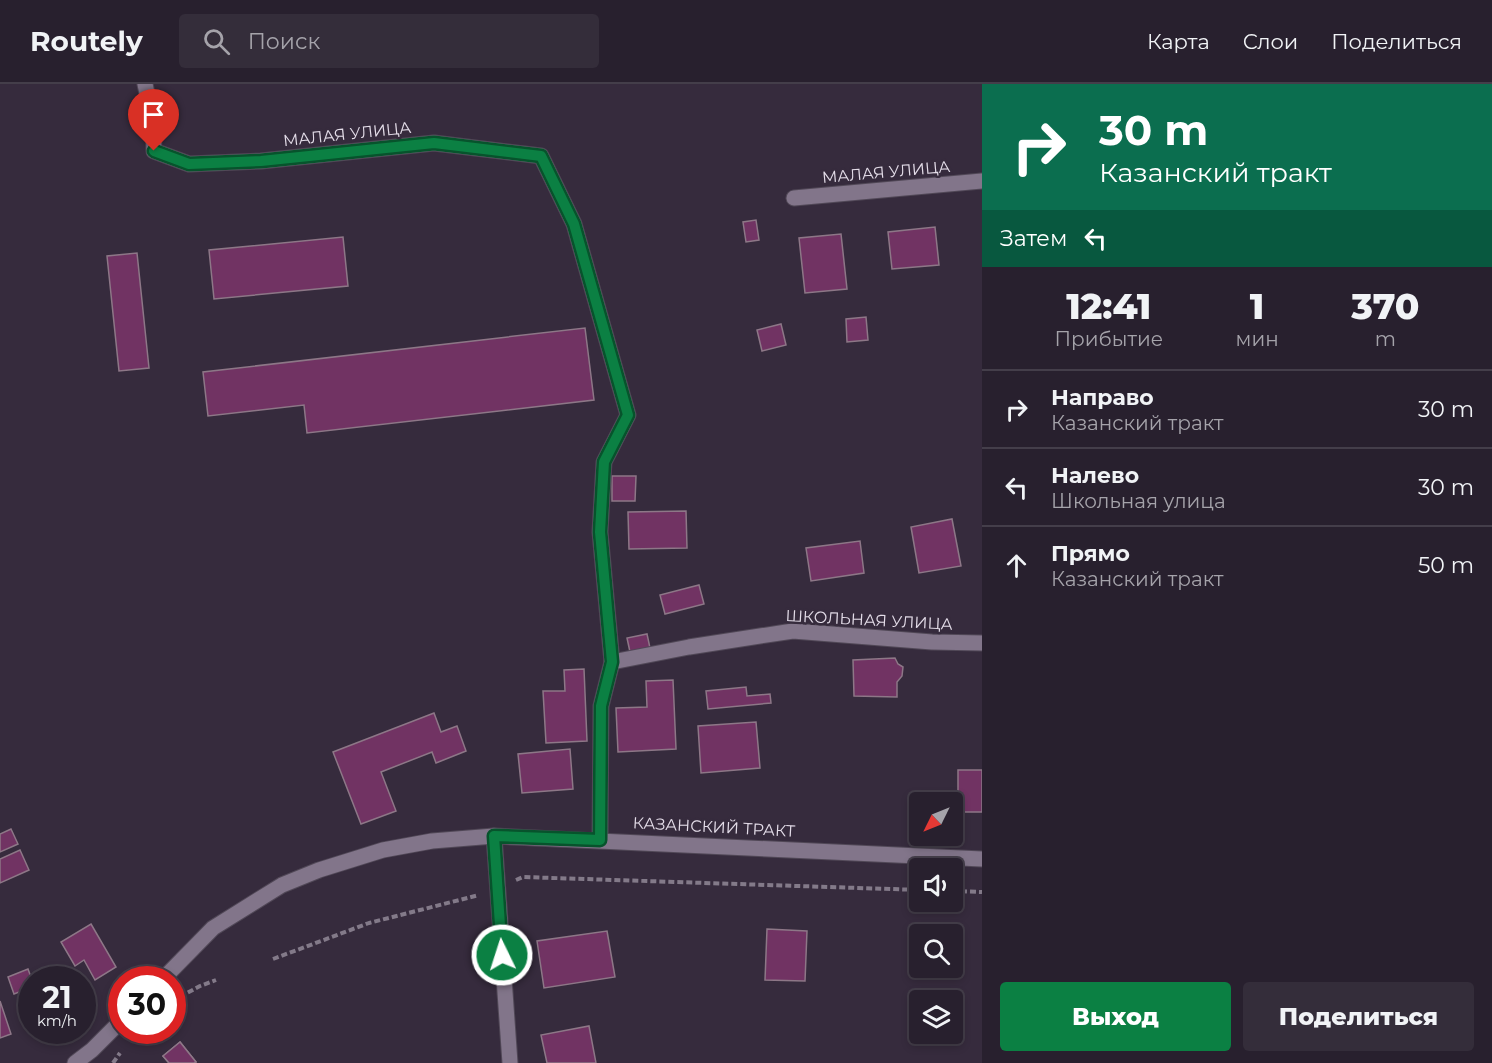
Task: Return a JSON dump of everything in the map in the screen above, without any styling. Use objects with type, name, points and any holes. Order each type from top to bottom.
[{"type":"street","name":"МАЛАЯ УЛИЦА","points":[[145,84],[153,122],[154,151],[189,164],[261,161],[434,143],[541,156],[574,224],[628,415],[604,462],[600,532],[612,662]]},
{"type":"street","name":"МАЛАЯ УЛИЦА","points":[[794,198],[982,181]]},
{"type":"street","name":"ШКОЛЬНАЯ УЛИЦА","points":[[612,662],[793,631],[932,642],[982,643]]},
{"type":"street","points":[[600,840],[601,706],[612,662]]},
{"type":"street","points":[[494,836],[510,1063]]},
{"type":"street","name":"КАЗАНСКИЙ ТРАКТ","points":[[176,966],[213,928],[282,885],[319,870],[383,850],[432,841],[494,836],[982,859]]},
{"type":"street","points":[[75,1063],[108,1034]]},
{"type":"path","points":[[273,959],[369,923],[498,890],[522,876],[909,890]]},
{"type":"path","points":[[963,891],[982,892]]},
{"type":"path","points":[[186,993],[216,980]]},
{"type":"building","points":[[756,220],[759,240],[746,242],[743,222]]},
{"type":"building","points":[[935,227],[939,265],[892,269],[888,232]]},
{"type":"building","points":[[841,234],[847,289],[805,293],[799,238]]},
{"type":"building","points":[[343,237],[348,286],[214,299],[209,250]]},
{"type":"building","points":[[137,253],[149,368],[119,371],[107,256]]},
{"type":"building","points":[[866,317],[868,340],[847,342],[846,319]]},
{"type":"building","points":[[781,324],[786,345],[762,351],[757,330]]},
{"type":"building","points":[[585,328],[594,400],[307,433],[304,405],[208,416],[203,372]]},
{"type":"building","points":[[612,476],[636,476],[635,501],[612,501]]},
{"type":"building","points":[[686,511],[687,548],[629,549],[628,512]]},
{"type":"building","points":[[952,519],[961,566],[919,573],[911,527]]},
{"type":"building","points":[[860,541],[864,573],[811,581],[806,548]]},
{"type":"building","points":[[699,585],[704,604],[665,614],[660,595]]},
{"type":"building","points":[[647,634],[650,648],[630,652],[627,638]]},
{"type":"building","points":[[895,658],[903,667],[902,676],[897,682],[897,697],[854,696],[853,660]]},
{"type":"building","points":[[584,669],[587,741],[546,743],[543,691],[565,691],[564,670]]},
{"type":"building","points":[[673,680],[676,749],[618,752],[616,708],[647,707],[646,681]]},
{"type":"building","points":[[746,687],[747,696],[770,694],[771,703],[708,709],[706,691]]},
{"type":"building","points":[[434,713],[441,732],[457,726],[466,751],[436,763],[432,752],[381,772],[396,811],[361,824],[333,752]]},
{"type":"building","points":[[756,722],[760,768],[701,773],[698,726]]},
{"type":"building","points":[[570,749],[573,789],[522,793],[518,754]]},
{"type":"building","points":[[958,770],[982,770],[982,812],[963,812],[963,792],[958,792]]},
{"type":"building","points":[[11,829],[18,844],[0,852],[0,834]]},
{"type":"building","points":[[20,850],[29,870],[0,883],[0,859]]},
{"type":"building","points":[[91,924],[115,966],[108,966],[108,972],[96,979],[96,966],[87,966],[84,960],[75,966],[61,942]]},
{"type":"building","points":[[767,929],[807,931],[805,981],[765,980]]},
{"type":"building","points":[[607,931],[615,977],[544,988],[537,941]]},
{"type":"building","points":[[18,973],[18,992],[14,994],[8,977]]},
{"type":"building","points":[[0,1001],[11,1034],[0,1038]]},
{"type":"building","points":[[589,1026],[596,1063],[547,1063],[541,1035]]},
{"type":"building","points":[[178,1044],[182,1044],[196,1062],[169,1063],[163,1056]]},
{"type":"building","points":[[178,1044],[182,1044],[196,1062],[169,1063],[163,1056]]},
{"type":"route","points":[[154,151],[189,164],[261,161],[434,143],[541,156],[574,224],[628,415],[604,462],[600,532],[612,662],[601,706],[600,840],[494,836],[502,955]]}]
